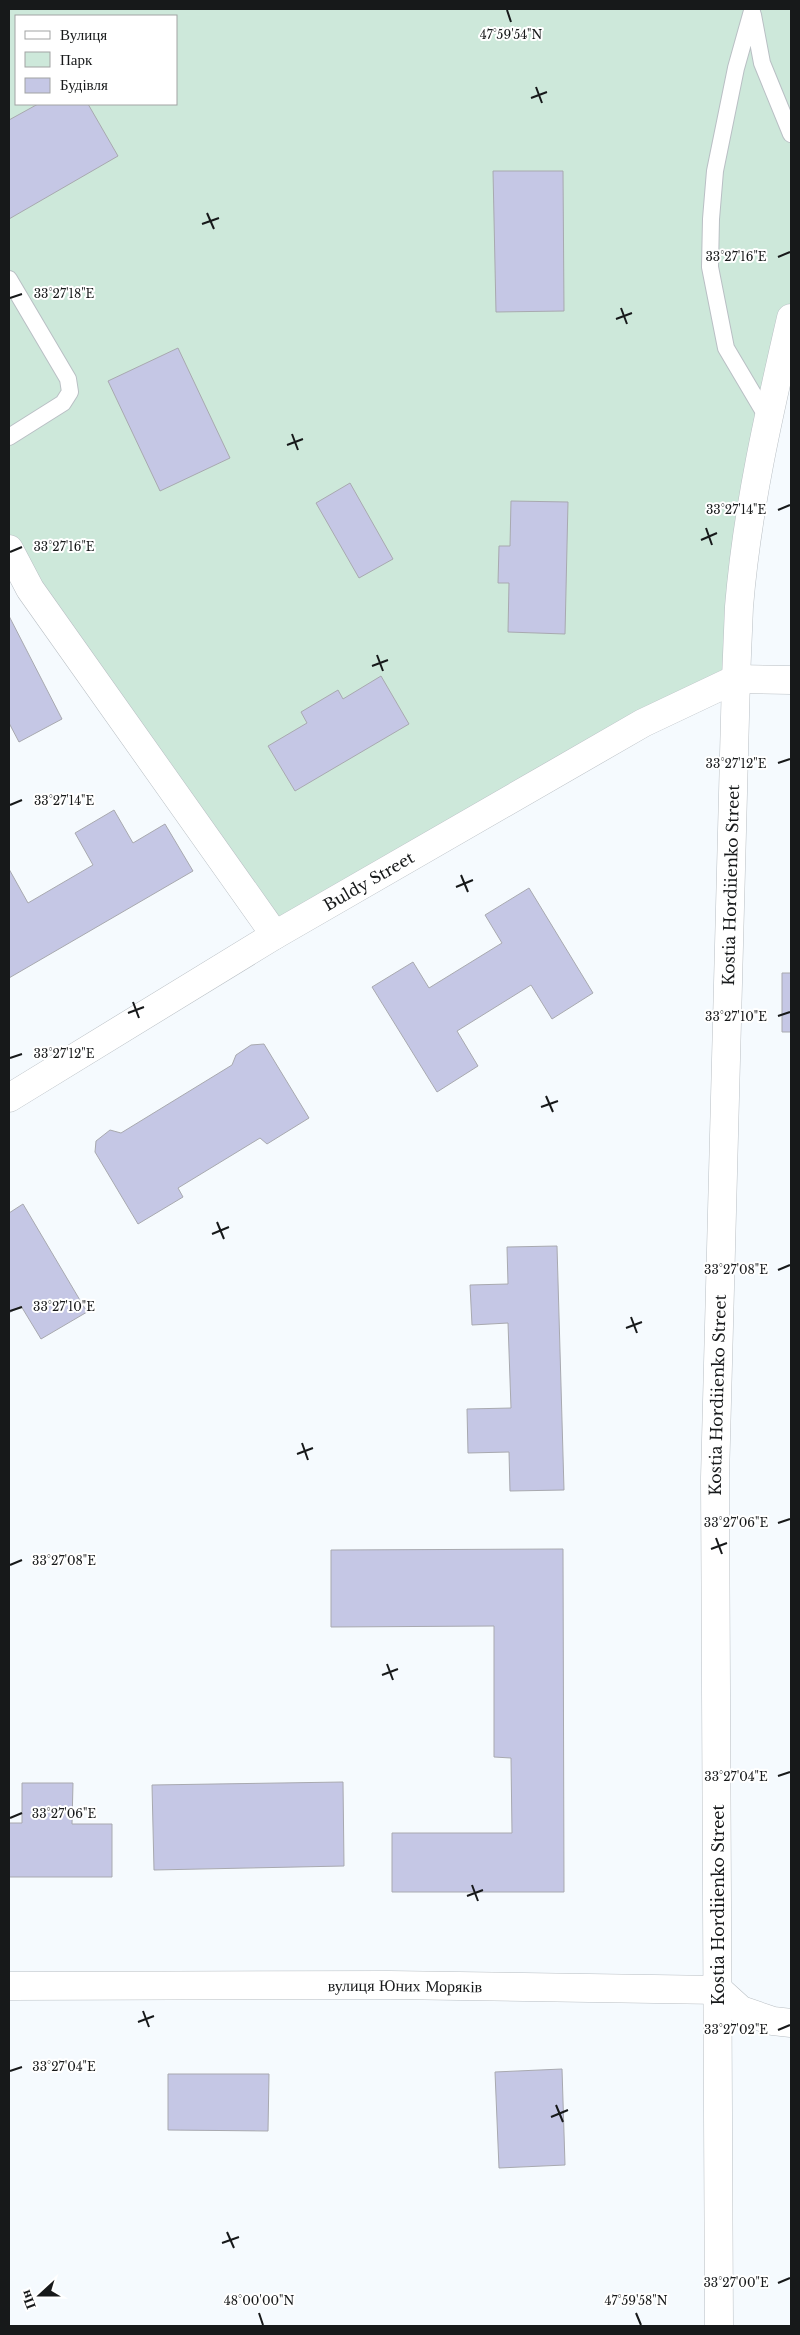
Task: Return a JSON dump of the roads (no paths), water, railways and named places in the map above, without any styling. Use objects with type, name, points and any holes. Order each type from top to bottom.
[{"type":"street","name":"Kostia Hordiienko Street","points":[[719,2326],[719,1990],[715,1478],[736,679],[740,605],[750,520],[768,419],[791,318]]},
{"type":"street","points":[[9,549],[30,589],[275,935]]},
{"type":"street","points":[[736,679],[791,680]]},
{"type":"street","name":"Buldy Street","points":[[9,1098],[275,935],[643,723],[736,679]]},
{"type":"street","name":"вулиця Юних Моряків","points":[[9,1986],[390,1986],[719,1990]]},
{"type":"street","points":[[719,1990],[741,2010],[773,2021],[791,2023]]},
{"type":"lane","points":[[752,10],[762,64],[791,134]]},
{"type":"lane","points":[[752,10],[736,68],[715,171],[711,218],[710,267],[726,348],[768,419]]},
{"type":"lane","points":[[9,279],[68,380],[70,392],[63,403],[9,437]]}]
